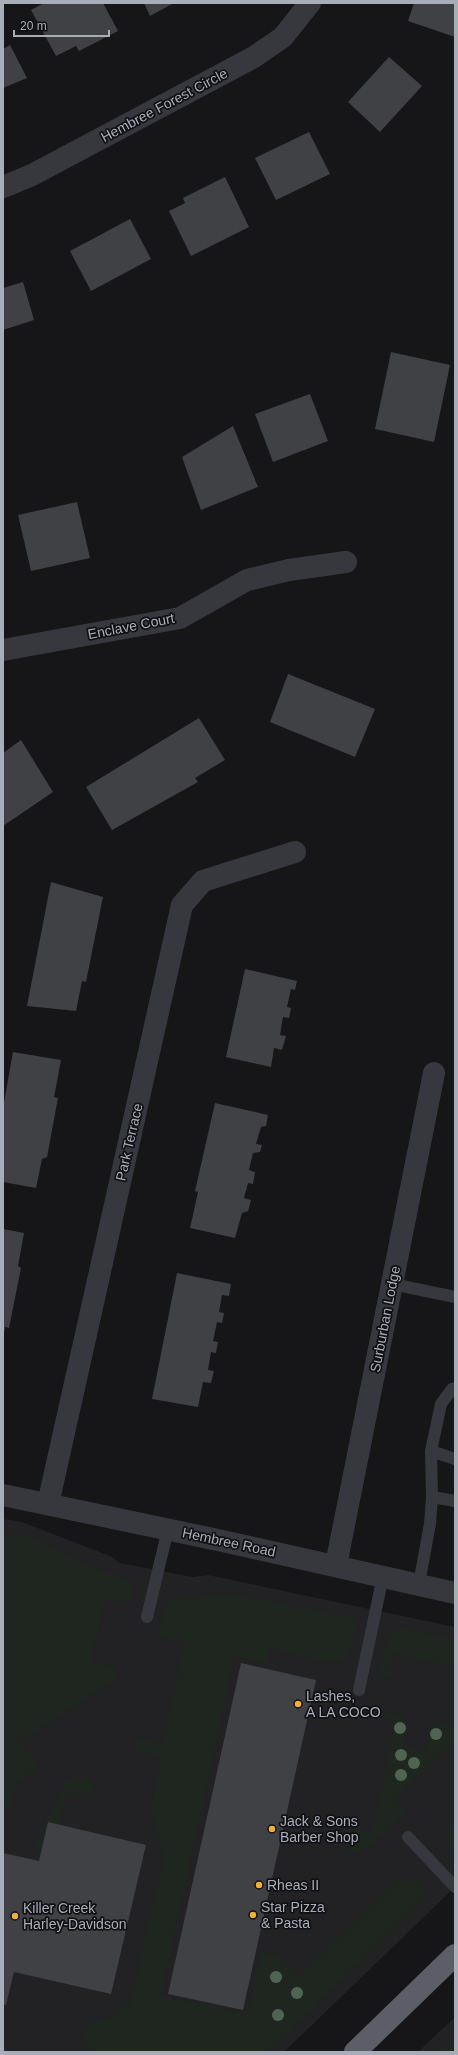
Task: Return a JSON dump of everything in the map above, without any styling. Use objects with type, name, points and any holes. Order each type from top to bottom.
[{"type":"highway","points":[[355,2052],[455,1955]]},
{"type":"street","name":"Hembree Forest Circle","points":[[3,187],[32,175],[254,57],[283,37],[310,3]]},
{"type":"street","name":"Enclave Court","points":[[3,650],[180,618],[247,580],[288,570],[346,562]]},
{"type":"street","name":"Park Terrace","points":[[48,1504],[182,905],[203,881],[295,852]]},
{"type":"street","name":"Surburban Lodge","points":[[336,1565],[434,1073]]},
{"type":"street","name":"Hembree Road","points":[[3,1495],[336,1565],[455,1593]]},
{"type":"lane","points":[[392,1284],[455,1297]]},
{"type":"lane","points":[[419,1584],[430,1524],[432,1497],[431,1451],[441,1404],[452,1389],[455,1388]]},
{"type":"lane","points":[[431,1451],[455,1459]]},
{"type":"lane","points":[[432,1497],[455,1501]]},
{"type":"lane","points":[[148,1617],[168,1529]]},
{"type":"lane","points":[[359,1690],[383,1576]]},
{"type":"lane","points":[[408,1837],[455,1887]]},
{"type":"shaded area","points":[[3,1519],[22,1522],[110,1556],[120,1563],[192,1577],[208,1575],[455,1627],[455,1887],[284,2052],[3,2052]]},
{"type":"shaded area","points":[[3,1533],[31,1537],[134,1585],[136,1594],[132,1601],[128,1603],[105,1599],[91,1661],[117,1667],[117,1678],[20,1742],[41,1767],[15,1783],[16,1790],[11,1809],[3,1807]]},
{"type":"shaded area","points":[[234,1594],[354,1618],[356,1629],[351,1650],[342,1660],[331,1663],[270,1648],[267,1663],[235,1657],[161,1996],[247,2014],[261,1952],[280,1956],[299,1976],[399,1878],[417,1881],[423,1886],[428,1895],[360,1963],[267,2052],[91,2052],[87,2047],[80,2027],[107,2018],[122,2007],[130,2005],[165,1853],[162,1849],[151,1807],[161,1757],[135,1750],[133,1744],[137,1739],[163,1743],[184,1642],[164,1638],[159,1635],[158,1629],[168,1600]]},
{"type":"shaded area","points":[[398,1627],[455,1639],[455,1667],[394,1654],[390,1676],[385,1679],[381,1677],[383,1655],[387,1642],[392,1632]]},
{"type":"shaded area","points":[[373,1710],[402,1716],[406,1719],[403,1746],[425,1751],[431,1728],[438,1723],[455,1726],[455,1741],[395,1799],[405,1811],[403,1815],[361,1853],[350,1851],[345,1842],[345,1836],[348,1830],[352,1829],[372,1833],[396,1721],[372,1714],[371,1713]]},
{"type":"shaded area","points":[[73,1777],[86,1777],[92,1780],[93,1787],[91,1792],[86,1795],[67,1793],[58,1825],[42,1851],[34,1849],[66,1781]]},
{"type":"shaded area","points":[[455,1822],[455,1854],[449,1846],[447,1838],[449,1830]]},
{"type":"shaded area","points":[[455,2017],[455,2052],[418,2052]]},
{"type":"shaded area","points":[[455,2037],[455,2052],[434,2052]]},
{"type":"building","points":[[44,3],[103,3],[118,31],[79,51],[76,46],[56,56],[31,10]]},
{"type":"building","points":[[144,3],[174,3],[150,16]]},
{"type":"building","points":[[414,3],[455,3],[455,37],[408,21]]},
{"type":"building","points":[[10,45],[27,78],[3,88],[3,49]]},
{"type":"building","points":[[389,57],[422,86],[380,132],[348,102]]},
{"type":"building","points":[[309,132],[330,174],[276,200],[255,158]]},
{"type":"building","points":[[225,177],[249,227],[191,256],[169,211],[185,203],[183,198]]},
{"type":"building","points":[[130,219],[151,259],[91,291],[70,251]]},
{"type":"building","points":[[23,282],[34,320],[3,330],[3,288]]},
{"type":"building","points":[[391,352],[450,365],[434,442],[375,429]]},
{"type":"building","points":[[310,394],[328,441],[273,462],[255,414]]},
{"type":"building","points":[[233,426],[258,487],[201,510],[182,457]]},
{"type":"building","points":[[77,502],[90,558],[31,571],[18,515]]},
{"type":"building","points":[[288,674],[375,709],[355,757],[270,722]]},
{"type":"building","points":[[199,718],[225,760],[195,778],[198,782],[112,830],[86,787]]},
{"type":"building","points":[[21,740],[53,792],[3,826],[3,753]]},
{"type":"building","points":[[51,882],[103,897],[86,982],[82,981],[76,1011],[27,1006]]},
{"type":"building","points":[[245,969],[297,981],[295,990],[291,989],[287,1007],[291,1008],[289,1018],[283,1017],[280,1035],[286,1036],[282,1050],[274,1048],[271,1067],[226,1057]]},
{"type":"building","points":[[13,1052],[61,1060],[54,1097],[58,1098],[47,1157],[42,1159],[36,1188],[3,1182],[3,1108]]},
{"type":"building","points":[[215,1103],[268,1115],[266,1126],[261,1127],[256,1144],[262,1145],[260,1152],[253,1153],[249,1170],[255,1172],[253,1184],[248,1183],[244,1198],[251,1200],[248,1211],[242,1213],[235,1238],[190,1228],[198,1192],[195,1191]]},
{"type":"building","points":[[3,1229],[24,1233],[18,1266],[21,1268],[9,1328],[5,1327],[4,1333]]},
{"type":"building","points":[[177,1273],[231,1284],[229,1296],[222,1295],[219,1312],[224,1313],[222,1323],[217,1322],[213,1341],[218,1342],[216,1353],[211,1352],[208,1370],[214,1371],[211,1383],[203,1382],[198,1407],[152,1399]]},
{"type":"building","points":[[241,1663],[316,1680],[243,2010],[168,1994]]},
{"type":"building","points":[[48,1822],[146,1845],[111,1994],[14,1972],[6,2005],[3,2004],[3,1853],[39,1861]]},
{"type":"place","name":"Lashes, A LA COCO","points":[[298,1704]]},
{"type":"place","name":"Jack & Sons Barber Shop","points":[[272,1829]]},
{"type":"place","name":"Rheas II","points":[[259,1885]]},
{"type":"place","name":"Star Pizza & Pasta","points":[[253,1915]]},
{"type":"place","name":"Killer Creek Harley-Davidson","points":[[15,1916]]}]
